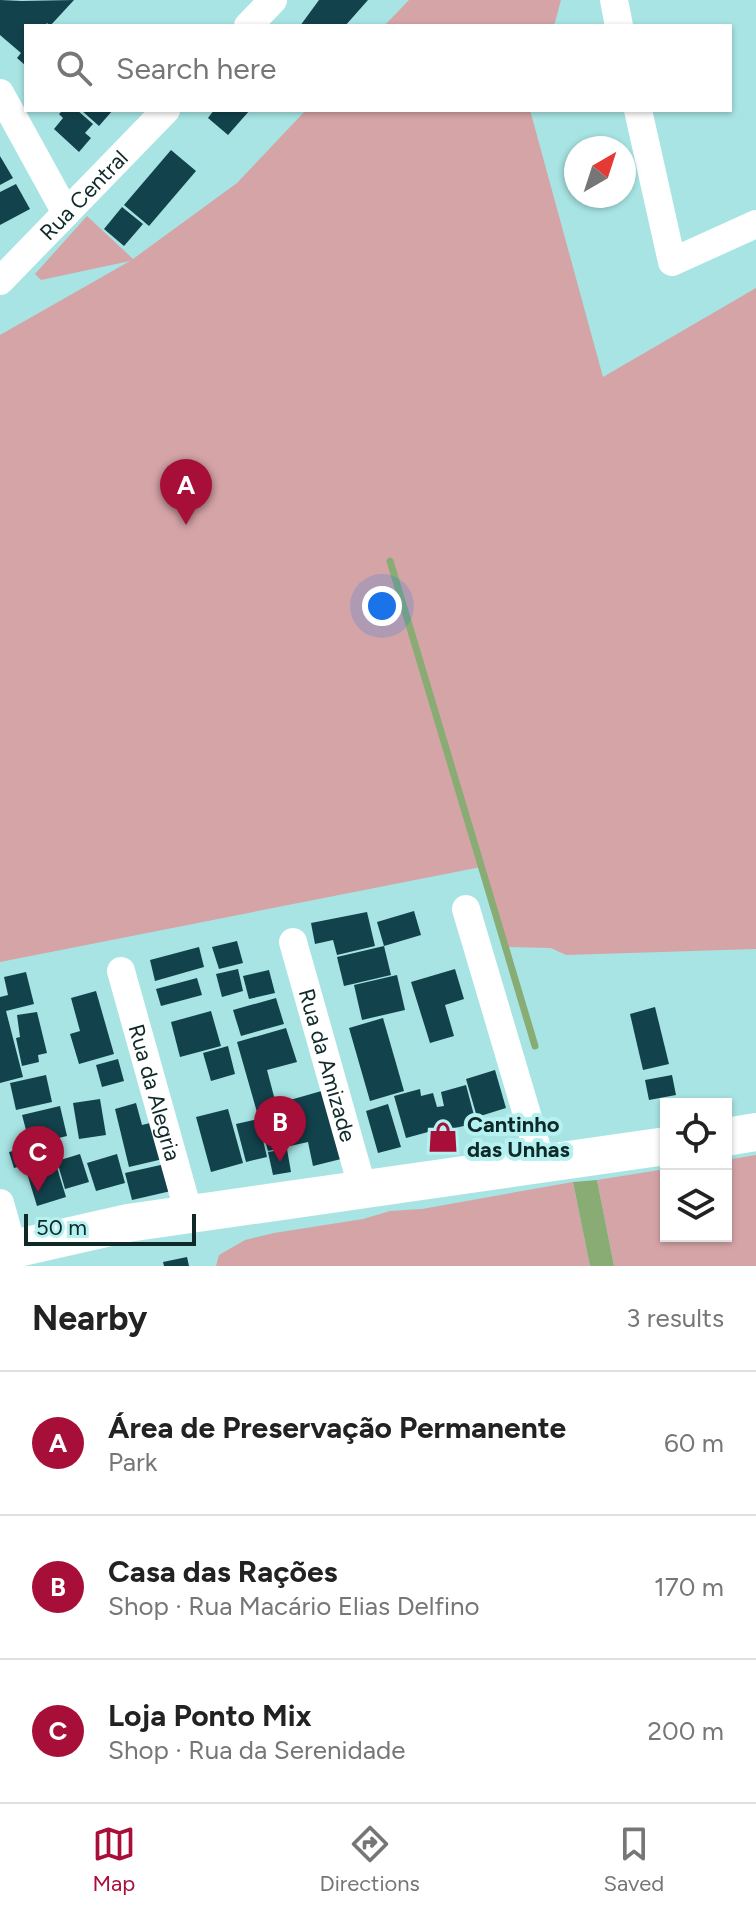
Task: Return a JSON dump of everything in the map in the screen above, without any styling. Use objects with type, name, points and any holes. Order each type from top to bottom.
[{"type":"main road","points":[[732,1136],[756,1132]]},
{"type":"main road","points":[[6,1250],[128,1223],[660,1147]]},
{"type":"street","points":[[250,24],[273,0]]},
{"type":"street","points":[[614,0],[619,24]]},
{"type":"street","points":[[0,93],[66,213]]},
{"type":"street","name":"Rua Central","points":[[0,281],[164,112]]},
{"type":"street","points":[[638,112],[673,264],[756,224]]},
{"type":"street","points":[[466,909],[542,1165]]},
{"type":"street","name":"Rua da Amizade","points":[[293,942],[363,1190]]},
{"type":"street","name":"Rua da Alegria","points":[[121,971],[189,1214]]},
{"type":"street","points":[[0,1203],[6,1250]]},
{"type":"shaded area","points":[[409,0],[561,0],[555,24],[386,24]]},
{"type":"shaded area","points":[[304,112],[531,112],[603,377],[756,288],[756,949],[566,955],[551,948],[504,947],[481,867],[0,962],[0,335],[130,261],[41,280],[35,274],[87,216],[133,259],[237,183]]},
{"type":"shaded area","points":[[756,1155],[756,1266],[614,1266],[597,1180],[660,1170],[660,1242],[732,1242],[732,1159]]},
{"type":"shaded area","points":[[597,1180],[614,1266],[590,1266],[573,1182]]},
{"type":"shaded area","points":[[573,1182],[590,1266],[216,1266],[219,1255],[245,1240],[274,1233]]},
{"type":"building","points":[[0,0],[74,0],[52,24],[24,24],[24,64],[17,58],[21,53],[0,35]]},
{"type":"building","points":[[319,0],[368,0],[347,24],[301,24]]},
{"type":"building","points":[[79,112],[93,124],[85,133],[91,138],[79,152],[54,129],[63,118],[59,114]]},
{"type":"building","points":[[83,112],[111,112],[99,126]]},
{"type":"building","points":[[212,112],[248,112],[228,135],[208,118]]},
{"type":"building","points":[[171,150],[196,171],[149,226],[124,205]]},
{"type":"building","points":[[0,156],[13,178],[0,185]]},
{"type":"building","points":[[16,184],[30,209],[0,225],[0,192]]},
{"type":"building","points":[[122,207],[143,224],[124,246],[104,229]]},
{"type":"building","points":[[414,911],[421,935],[384,946],[377,922]]},
{"type":"building","points":[[367,912],[375,946],[337,955],[333,940],[315,944],[311,923]]},
{"type":"building","points":[[237,941],[243,963],[219,969],[212,947]]},
{"type":"building","points":[[384,946],[391,975],[344,986],[337,957]]},
{"type":"building","points":[[199,947],[204,967],[155,981],[150,960]]},
{"type":"building","points":[[238,969],[243,991],[222,997],[216,974]]},
{"type":"building","points":[[455,969],[464,999],[445,1005],[454,1036],[430,1043],[411,982]]},
{"type":"building","points":[[269,970],[275,993],[249,999],[243,976]]},
{"type":"building","points":[[26,972],[34,1004],[6,1011],[23,1077],[0,1083],[0,997],[8,995],[4,977]]},
{"type":"building","points":[[397,975],[405,1010],[362,1020],[354,985]]},
{"type":"building","points":[[197,978],[202,995],[161,1006],[156,989]]},
{"type":"building","points":[[96,991],[114,1054],[79,1064],[70,1034],[80,1031],[71,998]]},
{"type":"building","points":[[276,998],[284,1024],[241,1036],[233,1010]]},
{"type":"building","points":[[655,1007],[669,1064],[643,1070],[630,1014]]},
{"type":"building","points":[[211,1011],[221,1046],[180,1057],[171,1022]]},
{"type":"building","points":[[37,1012],[47,1053],[38,1055],[39,1062],[22,1066],[16,1038],[20,1037],[17,1015]]},
{"type":"building","points":[[383,1018],[404,1091],[370,1101],[349,1028]]},
{"type":"building","points":[[286,1028],[297,1062],[267,1070],[276,1104],[325,1090],[341,1159],[313,1166],[308,1142],[268,1151],[237,1042]]},
{"type":"building","points":[[228,1046],[235,1074],[211,1081],[203,1053]]},
{"type":"building","points":[[118,1059],[124,1081],[102,1087],[96,1065]]},
{"type":"building","points":[[495,1070],[506,1108],[477,1117],[466,1079]]},
{"type":"building","points":[[46,1075],[52,1102],[16,1110],[10,1083]]},
{"type":"building","points":[[672,1075],[676,1095],[649,1100],[645,1080]]},
{"type":"building","points":[[466,1085],[476,1123],[451,1129],[450,1126],[406,1138],[394,1096],[420,1089],[421,1096],[433,1093],[437,1107],[444,1106],[441,1092]]},
{"type":"building","points":[[100,1099],[106,1135],[79,1139],[73,1103]]},
{"type":"building","points":[[136,1103],[142,1125],[154,1122],[163,1159],[129,1167],[115,1109]]},
{"type":"building","points":[[388,1104],[401,1147],[378,1153],[366,1111]]},
{"type":"building","points":[[60,1106],[67,1136],[30,1145],[22,1115]]},
{"type":"building","points":[[228,1109],[243,1163],[211,1172],[196,1117]]},
{"type":"building","points":[[258,1119],[267,1157],[246,1162],[236,1124]]},
{"type":"building","name":"Cantinho das Unhas","points":[[449,1128],[453,1142],[437,1146],[433,1132]]},
{"type":"building","points":[[44,1143],[49,1159],[14,1168],[9,1152]]},
{"type":"building","points":[[287,1149],[291,1172],[273,1175],[268,1152]]},
{"type":"building","points":[[80,1154],[89,1182],[65,1189],[57,1161]]},
{"type":"building","points":[[117,1154],[125,1183],[96,1191],[87,1163]]},
{"type":"building","points":[[55,1161],[66,1197],[37,1206],[26,1170]]},
{"type":"building","points":[[165,1164],[171,1191],[132,1200],[125,1173]]},
{"type":"building","points":[[187,1257],[189,1266],[164,1266],[163,1262]]},
{"type":"waterway","points":[[390,561],[535,1046]]},
{"type":"place","name":"Área de Preservação Permanente","points":[[186,525]]},
{"type":"place","name":"Cantinho das Unhas","points":[[443,1137]]},
{"type":"place","name":"Casa das Rações","points":[[280,1162]]},
{"type":"place","name":"Loja Ponto Mix","points":[[38,1192]]}]
